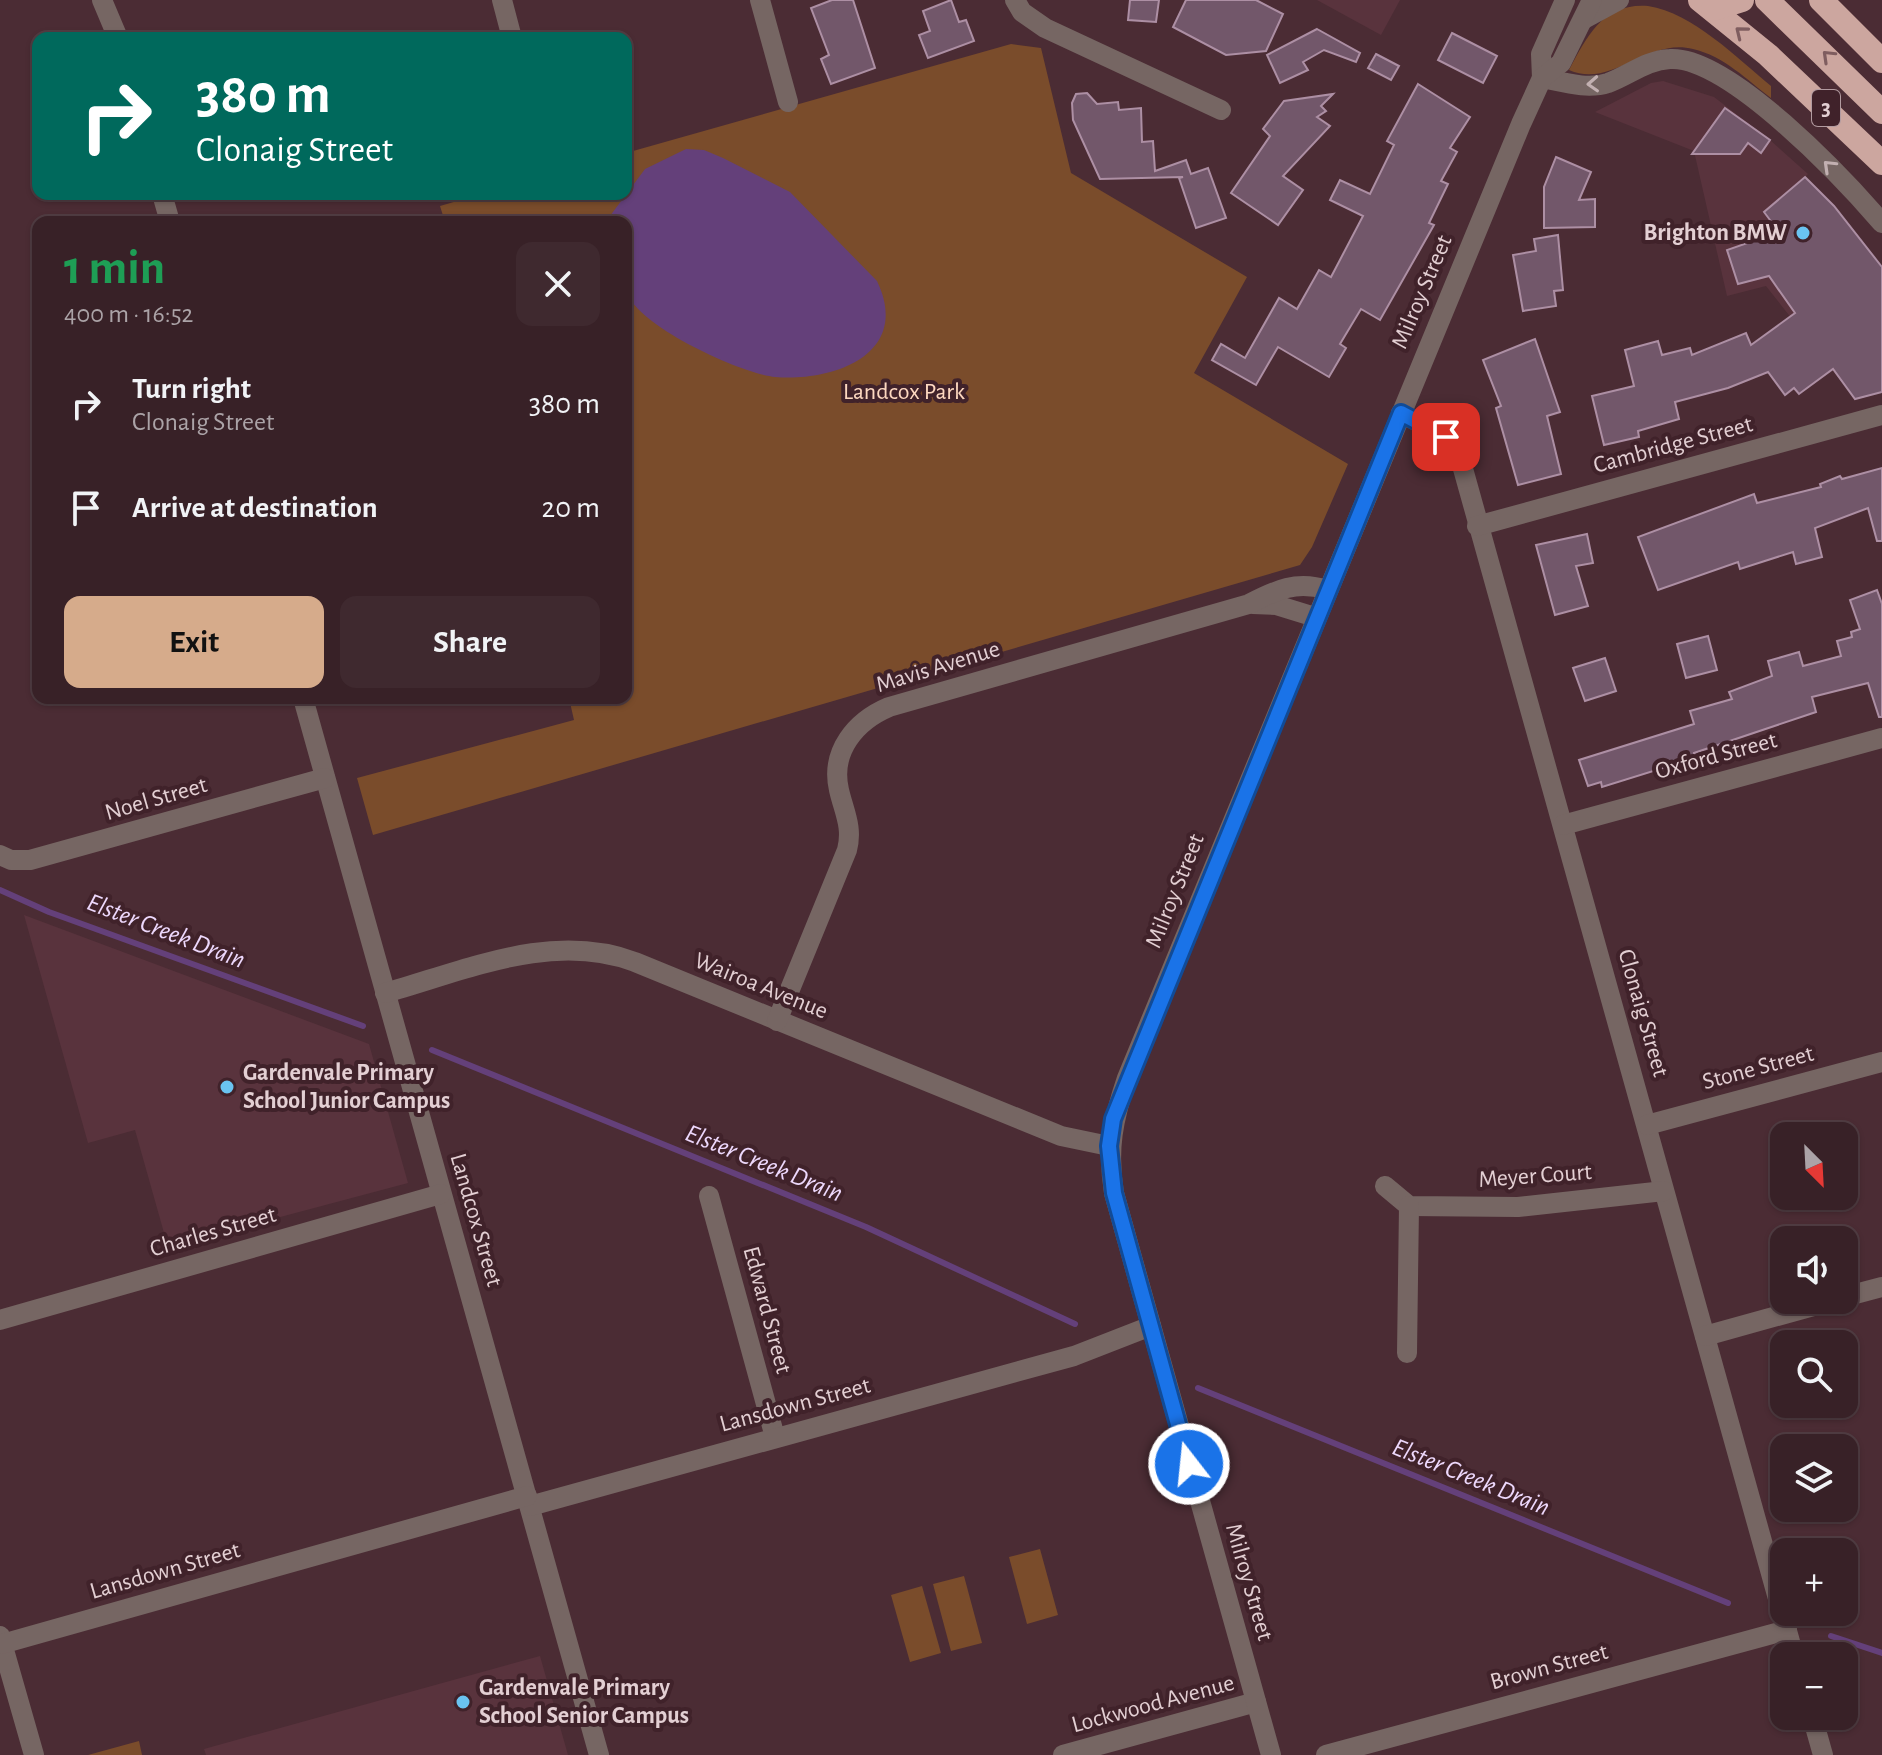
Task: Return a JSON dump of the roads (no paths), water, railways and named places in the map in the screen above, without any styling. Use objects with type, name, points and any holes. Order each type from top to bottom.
[{"type":"highway","points":[[1700,3],[1742,0]]},
{"type":"highway","points":[[1767,0],[1882,112]]},
{"type":"highway","points":[[1821,0],[1882,61]]},
{"type":"highway","name":"3","points":[[1700,3],[1768,55],[1882,163]]},
{"type":"street","points":[[102,0],[115,32]]},
{"type":"street","points":[[113,0],[117,32]]},
{"type":"street","points":[[502,0],[510,32]]},
{"type":"street","points":[[760,0],[788,102]]},
{"type":"street","points":[[1015,0],[1022,12],[1045,28],[1221,110]]},
{"type":"street","name":"Milroy Street","points":[[1271,1755],[1114,1193],[1109,1146],[1113,1119],[1315,617],[1542,78],[1541,54],[1565,0]]},
{"type":"street","name":"Milroy Street","points":[[1542,78],[1561,63],[1592,0]]},
{"type":"street","points":[[1581,22],[1597,9],[1619,0]]},
{"type":"street","points":[[1542,78],[1594,86],[1661,60],[1675,58],[1703,64],[1729,80],[1803,142],[1882,223]]},
{"type":"street","name":"Clonaig Street","points":[[1401,413],[1446,437],[1457,449],[1790,1642]]},
{"type":"street","name":"Cambridge Street","points":[[1477,526],[1882,415]]},
{"type":"street","name":"Mavis Avenue","points":[[777,1021],[847,850],[850,827],[838,773],[844,746],[860,722],[889,707],[1249,604],[1276,590],[1302,584],[1327,590]]},
{"type":"street","name":"Mavis Avenue","points":[[1249,604],[1276,605],[1315,617]]},
{"type":"street","name":"Landcox Street","points":[[305,704],[599,1755]]},
{"type":"street","name":"Oxford Street","points":[[1563,825],[1882,738]]},
{"type":"street","name":"Noel Street","points":[[0,855],[11,860],[30,860],[325,778]]},
{"type":"street","name":"Wairoa Avenue","points":[[385,993],[513,957],[562,948],[592,949],[635,962],[1061,1136],[1109,1146]]},
{"type":"street","name":"Stone Street","points":[[1647,1125],[1882,1062]]},
{"type":"street","points":[[1385,1186],[1409,1206],[1407,1353]]},
{"type":"street","name":"Meyer Court","points":[[1409,1206],[1518,1207],[1664,1191]]},
{"type":"street","name":"Charles Street","points":[[0,1320],[441,1194]]},
{"type":"street","name":"Edward Street","points":[[709,1196],[775,1437]]},
{"type":"street","points":[[1858,1293],[1882,1287]]},
{"type":"street","points":[[1705,1336],[1784,1314]]},
{"type":"street","name":"Lansdown Street","points":[[1,1640],[1153,1335]]},
{"type":"street","name":"Brown Street","points":[[1326,1755],[1787,1630]]},
{"type":"street","points":[[1,1640],[34,1755]]},
{"type":"street","name":"Lockwood Avenue","points":[[1063,1755],[1256,1702]]},
{"type":"street","points":[[1816,1730],[1823,1755]]},
{"type":"waterway","name":"Elster Creek Drain","points":[[0,890],[49,912],[363,1026]]},
{"type":"waterway","name":"Elster Creek Drain","points":[[432,1050],[866,1227],[1075,1324]]},
{"type":"waterway","name":"Elster Creek Drain","points":[[1198,1388],[1728,1603]]},
{"type":"waterway","name":"Elster Creek Drain","points":[[1831,1636],[1882,1653]]},
{"type":"place","name":"Brighton BMW","points":[[1803,233]]},
{"type":"place","name":"Gardenvale Primary School Junior Campus","points":[[227,1087]]},
{"type":"place","name":"Gardenvale Primary School Senior Campus","points":[[463,1702]]},
{"type":"park label","name":"Landcox Park","points":[[904,392]]}]
